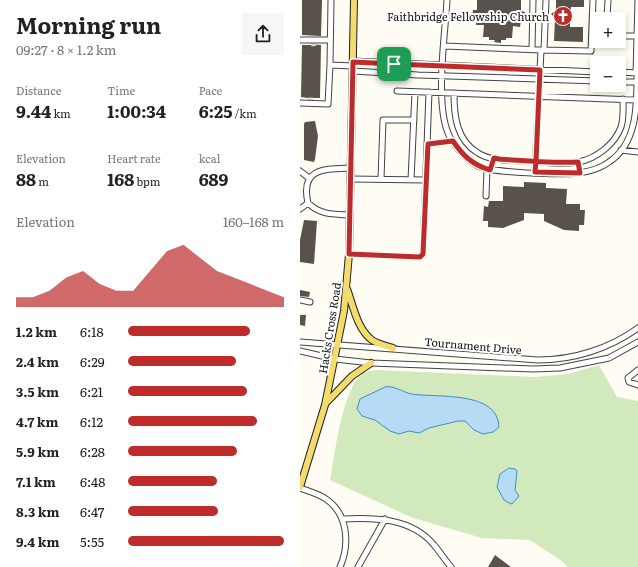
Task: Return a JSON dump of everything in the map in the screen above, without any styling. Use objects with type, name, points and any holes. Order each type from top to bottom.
[{"type":"main road","name":"Hacks Cross Road","points":[[300,487],[325,405],[344,311],[349,254],[354,0]]},
{"type":"main road","points":[[346,285],[365,334],[373,341],[393,348]]},
{"type":"main road","points":[[325,405],[341,385],[371,363]]},
{"type":"street","points":[[306,101],[319,104],[328,104],[331,0]]},
{"type":"street","points":[[447,0],[442,112],[448,134],[463,155],[478,166],[489,170],[580,173],[610,162],[621,150],[632,131],[637,100],[638,0]]},
{"type":"street","points":[[532,49],[533,0]]},
{"type":"street","points":[[535,172],[539,79],[546,0]]},
{"type":"street","points":[[445,46],[591,51],[593,0]]},
{"type":"street","points":[[607,12],[608,0]]},
{"type":"street","points":[[626,36],[637,36]]},
{"type":"street","points":[[302,40],[330,40]]},
{"type":"street","points":[[302,40],[314,43],[322,40]]},
{"type":"street","points":[[330,65],[443,66],[590,72]]},
{"type":"street","points":[[353,66],[443,76],[590,81]]},
{"type":"street","points":[[626,72],[637,73]]},
{"type":"street","points":[[626,82],[637,82]]},
{"type":"street","points":[[398,91],[637,100]]},
{"type":"street","points":[[411,180],[415,92]]},
{"type":"street","points":[[349,254],[420,257],[423,254],[429,92]]},
{"type":"street","points":[[454,93],[454,114],[462,136],[478,153],[494,158],[536,161],[578,162],[593,156],[608,147],[618,135],[622,126],[623,99]]},
{"type":"street","points":[[306,101],[319,104]]},
{"type":"street","points":[[381,179],[383,120],[414,120]]},
{"type":"street","points":[[428,144],[453,141]]},
{"type":"street","points":[[621,150],[638,152]]},
{"type":"street","points":[[486,196],[489,170],[494,158]]},
{"type":"street","points":[[578,162],[580,173]]},
{"type":"street","points":[[350,168],[319,170],[309,178],[306,190],[308,203],[318,212],[350,215]]},
{"type":"street","points":[[300,171],[309,178]]},
{"type":"street","points":[[350,179],[426,180]]},
{"type":"street","points":[[300,209],[308,203]]},
{"type":"street","points":[[300,300],[310,302]]},
{"type":"street","name":"Tournament Drive","points":[[300,342],[538,360],[558,360],[593,351],[638,329]]},
{"type":"street","name":"Tournament Drive","points":[[300,351],[335,359],[371,363],[533,369],[560,368],[609,358],[638,342]]},
{"type":"street","points":[[638,370],[628,378],[628,380],[638,386]]},
{"type":"street","points":[[300,487],[325,498],[339,510],[346,544],[340,567]]},
{"type":"street","points":[[342,519],[385,519],[394,521],[419,532],[434,544],[451,567]]},
{"type":"street","points":[[358,567],[385,519]]},
{"type":"green space","points":[[599,365],[617,397],[638,401],[638,567],[568,567],[562,561],[530,540],[482,538],[413,518],[330,480],[344,408],[355,382],[365,372],[377,370],[535,377],[568,374]]},
{"type":"water","points":[[385,387],[395,388],[411,394],[450,396],[477,401],[488,407],[496,415],[499,427],[493,432],[483,434],[474,430],[465,421],[458,421],[429,428],[419,433],[409,431],[399,434],[390,431],[375,420],[362,416],[357,409],[360,399]]},
{"type":"water","points":[[509,468],[517,471],[515,490],[519,496],[511,504],[504,500],[497,487],[500,474]]},
{"type":"building","points":[[302,0],[322,0],[321,36],[302,35]]},
{"type":"building","points":[[477,0],[521,0],[521,11],[525,12],[525,20],[521,20],[520,27],[513,26],[512,38],[501,40],[501,43],[494,42],[495,40],[489,40],[489,37],[483,37],[484,25],[476,25],[476,18],[472,18],[473,10],[477,10]]},
{"type":"building","points":[[556,0],[584,0],[584,7],[571,7],[570,17],[570,27],[583,27],[583,42],[554,41],[555,18],[551,14],[556,10]]},
{"type":"building","points":[[302,45],[321,45],[320,98],[313,99],[301,97]]},
{"type":"building","points":[[315,121],[318,136],[314,162],[304,160],[304,124],[305,122]]},
{"type":"building","points":[[524,182],[546,183],[546,188],[567,189],[566,204],[580,204],[580,210],[585,210],[584,225],[579,225],[579,231],[564,230],[544,221],[544,214],[524,213],[524,220],[503,228],[488,227],[488,221],[483,221],[484,206],[488,207],[489,201],[503,201],[503,186],[524,187]]},
{"type":"building","points":[[304,220],[317,221],[314,264],[300,262],[300,240]]},
{"type":"building","points":[[300,290],[310,292],[309,297],[300,296]]},
{"type":"building","points":[[300,315],[306,315],[305,326],[300,325]]},
{"type":"building","points":[[495,555],[511,567],[488,567]]},
{"type":"tunnel","points":[[311,44],[317,43]]},
{"type":"tunnel","points":[[308,100],[313,100]]},
{"type":"place","name":"Faithbridge Fellowship Church","points":[[563,16]]},
{"type":"route","points":[[394,64],[353,62],[349,254],[420,257],[423,254],[428,144],[453,141],[463,155],[478,166],[490,170],[494,158],[499,159],[536,161],[562,163],[578,162],[580,173],[535,172],[536,161],[540,70],[394,64]]}]
